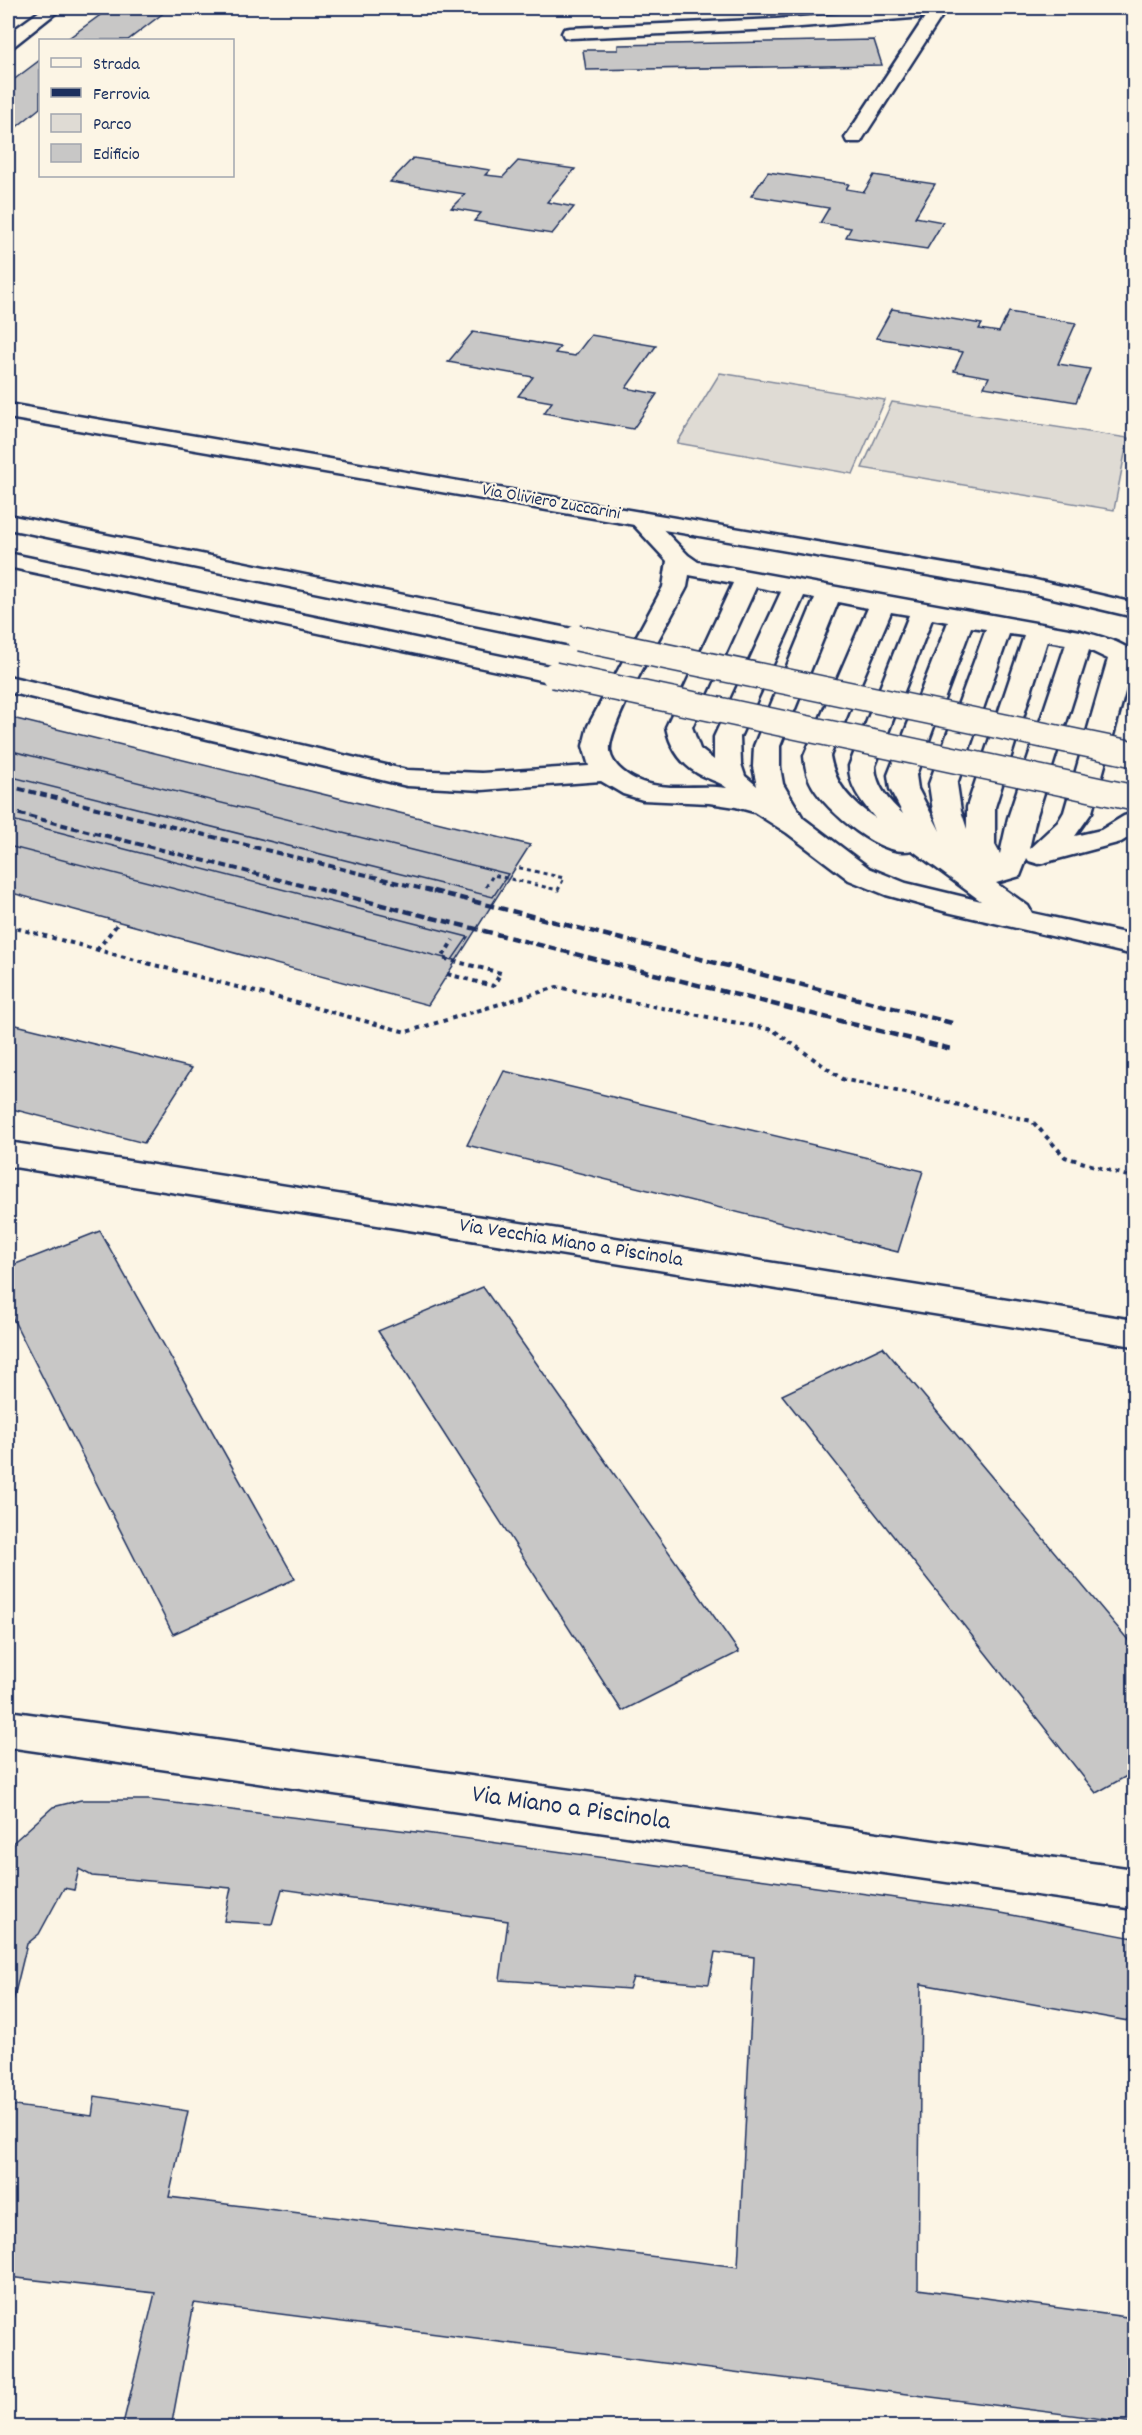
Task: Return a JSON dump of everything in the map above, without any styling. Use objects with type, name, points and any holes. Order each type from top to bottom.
[{"type":"main road","points":[[8,42],[54,8]]},
{"type":"main road","points":[[570,33],[776,24],[938,9]]},
{"type":"main road","points":[[854,138],[938,9]]},
{"type":"main road","name":"Via Oliviero Zuccarini","points":[[8,411],[1027,585],[1134,610]]},
{"type":"main road","points":[[640,519],[679,560],[691,568],[1080,639],[1128,659],[1078,812],[1069,826],[1039,855]]},
{"type":"main road","points":[[8,522],[1134,754]]},
{"type":"main road","points":[[8,560],[1134,798]]},
{"type":"main road","points":[[679,560],[675,587],[601,726],[596,743],[597,758],[607,772],[625,786],[649,793],[736,797],[762,805]]},
{"type":"main road","points":[[748,577],[679,727],[682,740],[689,753],[706,767],[733,779],[762,805],[797,827],[852,869],[878,881],[948,903],[1134,945]]},
{"type":"main road","points":[[733,779],[728,764],[727,737],[796,586]]},
{"type":"main road","points":[[797,827],[769,786],[765,759],[767,746],[830,592]]},
{"type":"main road","name":"Via Oliviero Zuccarini","points":[[1093,600],[1134,626]]},
{"type":"main road","points":[[883,602],[817,756],[817,771],[831,793],[858,819],[887,837],[1003,886]]},
{"type":"main road","points":[[922,609],[862,766],[863,780],[872,796],[888,814],[942,861]]},
{"type":"main road","points":[[942,861],[904,789],[902,775],[962,617]]},
{"type":"main road","points":[[1000,624],[943,784],[944,801],[957,839],[1003,886],[1033,923]]},
{"type":"main road","points":[[1003,886],[981,845],[981,807],[1038,631]]},
{"type":"main road","points":[[1003,886],[1022,818],[1080,639]]},
{"type":"main road","points":[[8,684],[407,778],[450,783],[495,783],[607,772]]},
{"type":"main road","points":[[1003,886],[1023,861],[1111,836],[1134,822]]},
{"type":"main road","name":"Via Vecchia Miano a Piscinola","points":[[8,1154],[1134,1333]]},
{"type":"main road","name":"Via Miano a Piscinola","points":[[8,1729],[1134,1888]]},
{"type":"path","points":[[486,887],[493,875],[558,890],[564,878],[516,867]]},
{"type":"path","points":[[97,950],[119,922]]},
{"type":"path","points":[[8,926],[406,1032],[557,987],[773,1030],[842,1079],[1032,1121],[1065,1157],[1134,1178]]},
{"type":"path","points":[[447,974],[493,986],[501,973],[442,958],[453,940]]},
{"type":"green space","points":[[720,373],[885,400],[853,474],[677,443]]},
{"type":"green space","points":[[892,402],[1128,438],[1114,510],[862,468]]},
{"type":"building","points":[[110,8],[170,8],[129,39],[67,39]]},
{"type":"building","points":[[874,40],[882,65],[586,70],[583,50],[618,50],[618,45]]},
{"type":"building","points":[[39,61],[39,109],[8,134],[8,84]]},
{"type":"building","points":[[413,158],[490,170],[485,175],[503,177],[518,161],[575,169],[547,202],[574,207],[552,234],[474,221],[481,213],[451,208],[465,194],[390,182]]},
{"type":"building","points":[[768,172],[849,184],[846,189],[864,192],[874,175],[935,184],[915,217],[943,222],[927,249],[846,237],[851,228],[820,223],[829,208],[751,196]]},
{"type":"building","points":[[892,309],[982,324],[979,329],[999,332],[1009,312],[1076,323],[1058,364],[1090,369],[1076,402],[984,387],[989,377],[954,371],[963,352],[876,338]]},
{"type":"building","points":[[473,332],[560,347],[555,353],[575,356],[591,335],[656,346],[626,388],[657,394],[633,429],[544,413],[552,402],[518,396],[533,377],[448,362]]},
{"type":"building","points":[[8,717],[530,845],[428,1005],[8,892]]},
{"type":"building","points":[[8,750],[508,874],[493,897],[8,776]]},
{"type":"building","points":[[8,819],[468,937],[452,960],[8,846]]},
{"type":"building","points":[[8,1023],[192,1068],[144,1143],[8,1108]]},
{"type":"building","points":[[504,1071],[923,1171],[898,1252],[467,1145]]},
{"type":"building","points":[[100,1231],[295,1579],[173,1634],[8,1309],[8,1267]]},
{"type":"building","points":[[483,1287],[739,1652],[622,1711],[378,1331]]},
{"type":"building","points":[[883,1347],[1134,1647],[1134,1772],[1096,1793],[782,1395]]},
{"type":"building","points":[[81,1800],[149,1800],[433,1834],[996,1912],[1134,1938],[1134,2022],[921,1984],[918,2289],[1134,2318],[1134,2423],[194,2303],[171,2428],[122,2428],[155,2293],[8,2277],[8,2105],[92,2116],[95,2096],[188,2111],[169,2197],[738,2267],[754,1957],[715,1952],[709,1984],[633,1978],[629,1989],[500,1980],[508,1921],[282,1889],[272,1924],[224,1921],[231,1888],[92,1876],[79,1869],[74,1890],[64,1888],[39,1934],[27,1944],[8,2022],[8,1847],[53,1807]]},
{"type":"railway","points":[[8,786],[439,893]]},
{"type":"railway","points":[[8,811],[332,893]]},
{"type":"railway","points":[[326,891],[951,1049]]},
{"type":"railway","points":[[433,891],[956,1024]]}]
